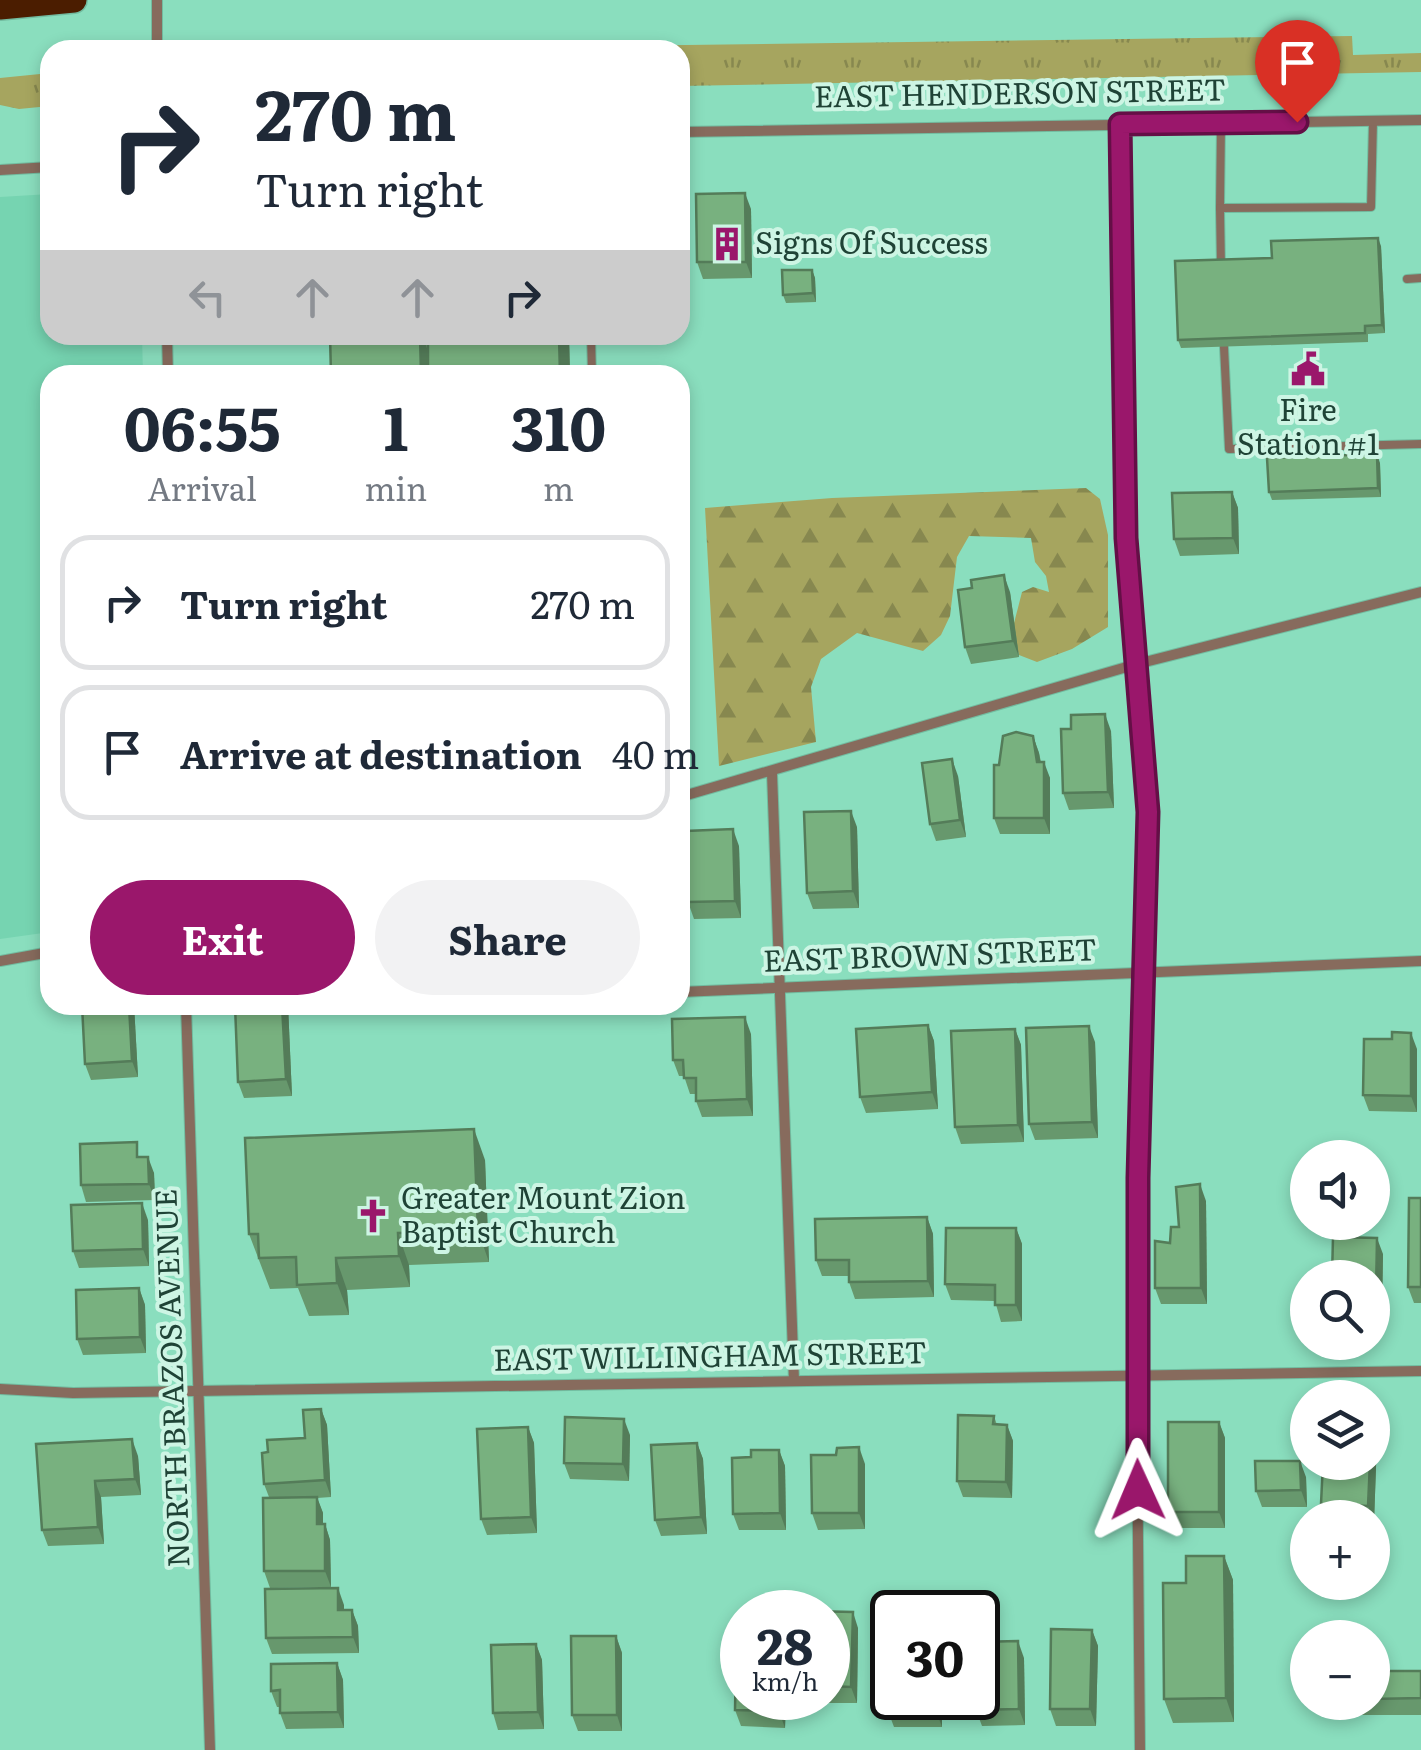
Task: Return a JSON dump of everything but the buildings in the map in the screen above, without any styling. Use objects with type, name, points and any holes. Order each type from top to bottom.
[{"type":"main road","points":[[0,7],[74,0]]},
{"type":"street","points":[[156,0],[157,40]]},
{"type":"street","name":"EAST HENDERSON STREET","points":[[690,132],[1421,120]]},
{"type":"street","points":[[1120,124],[1126,538],[1148,812],[1136,1376],[1140,1750]]},
{"type":"street","points":[[0,170],[40,168]]},
{"type":"street","points":[[690,795],[1137,664],[1421,592]]},
{"type":"street","points":[[772,772],[794,1382]]},
{"type":"street","points":[[0,961],[40,954]]},
{"type":"street","name":"EAST BROWN STREET","points":[[690,991],[1421,961]]},
{"type":"street","name":"NORTH BRAZOS AVENUE","points":[[186,1015],[210,1750]]},
{"type":"street","name":"EAST WILLINGHAM STREET","points":[[0,1390],[73,1393],[1421,1371]]},
{"type":"lane","points":[[1220,208],[1372,207],[1373,121]]},
{"type":"lane","points":[[1221,123],[1221,268]]},
{"type":"lane","points":[[1406,279],[1421,278]]},
{"type":"lane","points":[[1224,346],[1230,449],[1421,444]]},
{"type":"shaded area","points":[[40,195],[40,345],[142,345],[143,365],[40,365],[40,933],[0,939],[0,197]]},
{"type":"green space","points":[[1352,36],[1353,55],[1421,53],[1421,72],[690,86],[690,45]]},
{"type":"green space","points":[[40,74],[40,107],[19,109],[0,105],[0,78]]},
{"type":"green space","points":[[1086,488],[1100,499],[1108,535],[1108,627],[1072,649],[1037,662],[1019,655],[1012,631],[1022,592],[1033,587],[1049,592],[1046,576],[1035,562],[1031,538],[969,536],[957,557],[950,616],[941,635],[923,651],[857,633],[821,659],[811,687],[816,742],[719,766],[705,508],[832,498]]},
{"type":"place","name":"Signs Of Success","points":[[727,244]]},
{"type":"place","name":"Fire Station #1","points":[[1308,369]]},
{"type":"place","name":"Greater Mount Zion Baptist Church","points":[[373,1216]]},
{"type":"route","points":[[1138,1490],[1138,1178],[1148,812],[1126,538],[1120,124],[1297,122]]}]
